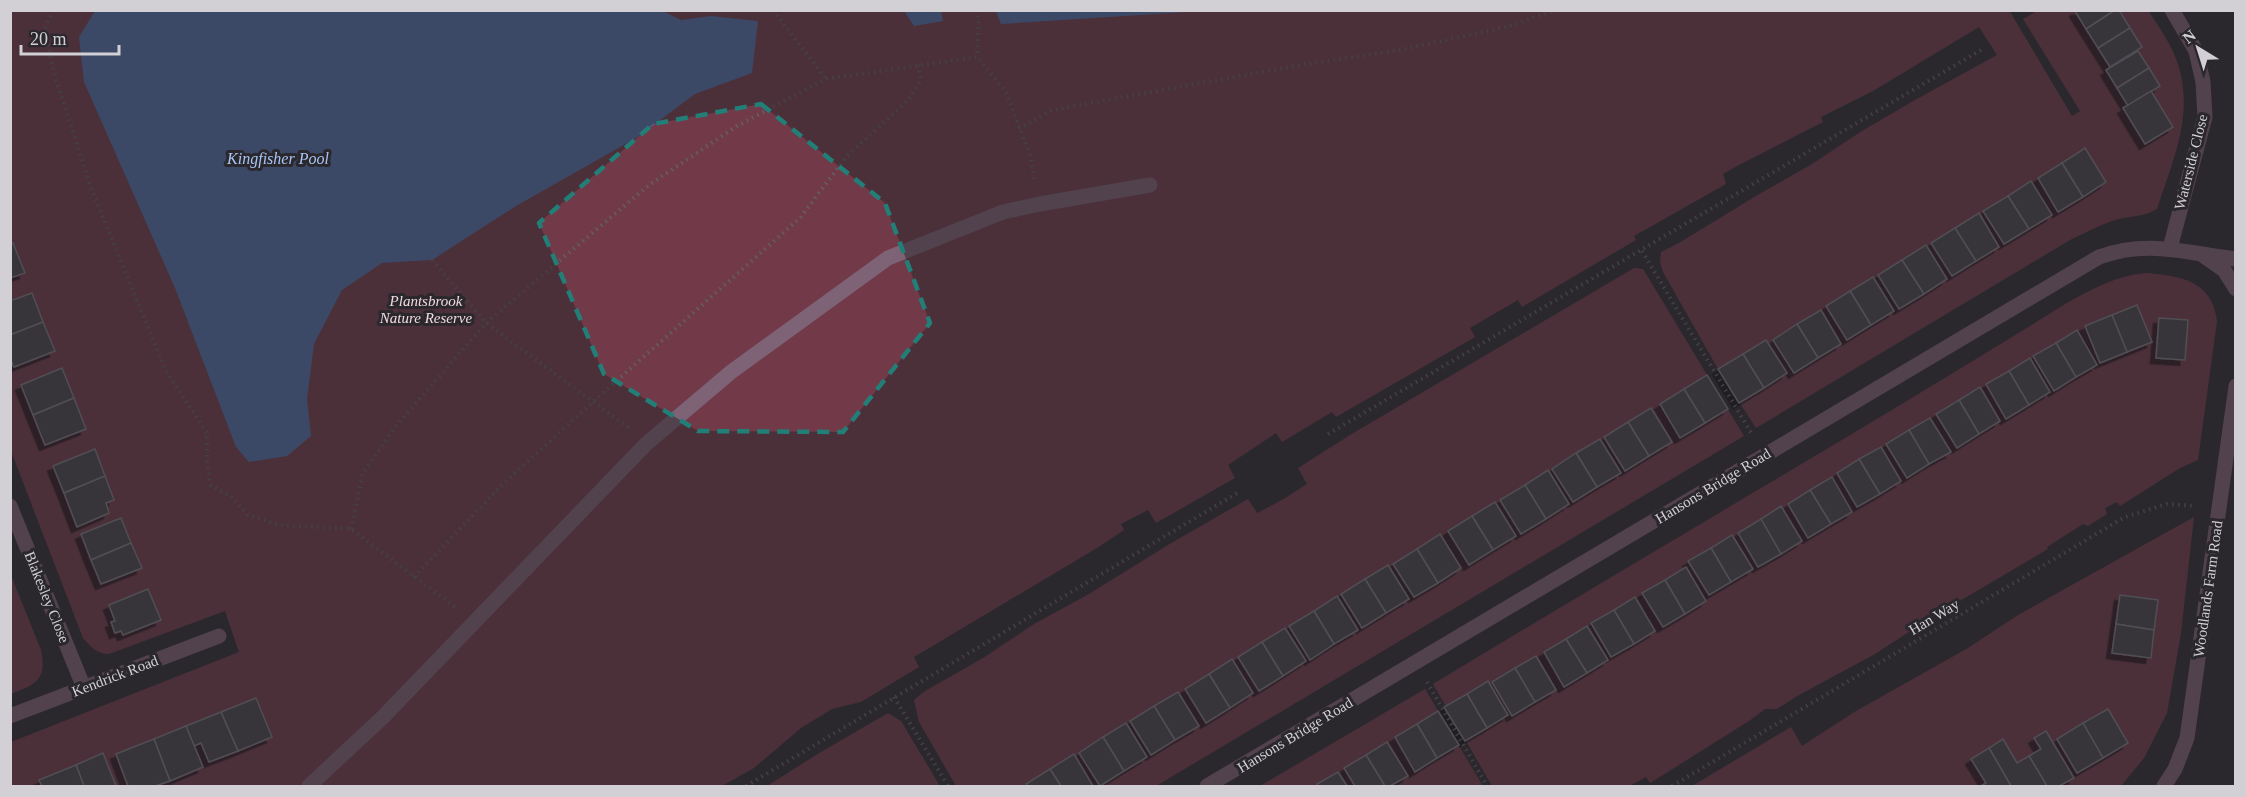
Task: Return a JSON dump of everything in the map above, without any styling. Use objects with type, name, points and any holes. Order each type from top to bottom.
[{"type":"street","name":"Waterside Close","points":[[2170,248],[2205,117],[2203,82],[2196,51],[2172,10]]},
{"type":"street","points":[[309,786],[382,717],[646,444],[731,372],[888,258],[1003,213],[1040,204],[1150,185]]},
{"type":"street","name":"Hansons Bridge Road","points":[[1207,786],[2099,257],[2119,250],[2149,246],[2235,259]]},
{"type":"street","points":[[2201,255],[2224,270],[2235,289]]},
{"type":"street","name":"Woodlands Farm Road","points":[[2164,786],[2175,769],[2187,738],[2235,386]]},
{"type":"street","name":"Blakesley Close","points":[[10,506],[84,688]]},
{"type":"street","name":"Kendrick Road","points":[[10,716],[219,636]]},
{"type":"path","points":[[52,10],[45,29],[54,73],[91,188],[165,369],[207,433],[207,463],[211,486],[231,496],[248,515],[279,525],[351,529],[475,622]]},
{"type":"path","points":[[773,10],[826,79]]},
{"type":"path","points":[[976,10],[979,18],[977,57],[1006,92],[1030,155],[1040,204]]},
{"type":"path","points":[[1019,129],[1052,110],[1301,64],[1400,50],[1506,27],[1556,10]]},
{"type":"path","points":[[1328,434],[1981,50]]},
{"type":"path","points":[[351,529],[363,473],[396,426],[486,323],[649,185],[737,126],[826,79],[977,57]]},
{"type":"path","points":[[414,577],[501,486],[800,218],[846,157],[908,100],[921,80],[918,65]]},
{"type":"path","points":[[1642,251],[1764,455]]},
{"type":"path","points":[[432,260],[486,323],[594,401],[646,444]]},
{"type":"path","points":[[746,786],[1239,492]]},
{"type":"path","name":"Han Way","points":[[1672,786],[2125,517],[2167,504],[2219,508]]},
{"type":"path","points":[[1416,663],[1487,786]]},
{"type":"path","points":[[894,697],[948,786]]},
{"type":"highlighted area","points":[[761,104],[885,203],[930,323],[843,432],[698,431],[604,374],[539,223],[653,124]]},
{"type":"green space","name":"Plantsbrook Nature Reserve","points":[[2009,10],[2072,116],[2080,111],[2023,19],[2037,11],[2148,10],[2164,34],[2176,59],[2182,78],[2184,97],[2180,135],[2157,209],[2147,214],[2109,222],[2070,240],[1756,428],[1718,369],[1663,272],[1660,262],[1661,252],[1812,164],[1862,131],[1997,55],[1979,27],[1873,91],[1821,117],[1823,122],[1723,174],[1726,184],[1634,236],[1636,240],[1522,307],[1518,300],[1470,328],[1475,337],[1336,417],[1332,412],[1282,442],[1276,433],[1228,465],[1235,478],[1156,523],[1148,510],[1121,524],[1124,530],[1097,548],[914,657],[919,667],[861,702],[832,709],[801,728],[754,768],[722,786],[11,786],[11,742],[239,652],[225,611],[109,654],[101,653],[92,647],[83,638],[11,451],[11,11]]},
{"type":"green space","points":[[1634,268],[1643,269],[1744,436],[1156,786],[956,786],[919,722],[914,700],[925,691],[983,658],[1034,624],[1089,594],[1248,499],[1257,513],[1282,500],[1307,484],[1298,468]]},
{"type":"green space","points":[[2146,273],[2171,276],[2192,283],[2209,297],[2214,307],[2217,321],[2198,460],[2180,468],[2120,506],[2117,502],[2105,508],[2107,514],[2088,526],[2083,524],[2047,547],[2048,549],[1924,622],[1875,654],[1777,709],[1765,709],[1650,783],[1646,777],[1629,786],[1492,786],[1433,684],[2067,303],[2115,280]]},
{"type":"green space","points":[[2194,517],[2181,633],[2167,713],[2144,758],[2121,786],[1692,786],[1791,727],[1802,746],[1856,711],[1968,648],[2018,615]]},
{"type":"green space","points":[[10,573],[41,650],[42,660],[41,674],[38,679],[33,684],[11,694]]},
{"type":"green space","points":[[1425,689],[1483,786],[1260,786]]},
{"type":"green space","points":[[888,713],[901,721],[940,786],[767,786],[816,755]]},
{"type":"water","name":"Kingfisher Pool","points":[[661,10],[681,20],[711,16],[758,21],[752,73],[695,94],[636,138],[516,206],[432,260],[382,263],[342,290],[314,344],[307,399],[311,436],[287,456],[249,462],[236,447],[175,288],[84,82],[79,37],[95,11]]},
{"type":"water","points":[[996,10],[1202,11],[1001,24]]},
{"type":"water","points":[[904,11],[941,11],[943,21],[914,26]]},
{"type":"building","points":[[2076,10],[2115,10],[2086,29]]},
{"type":"building","points":[[2115,10],[2119,10],[2130,28],[2098,48],[2086,29]]},
{"type":"building","points":[[2130,28],[2142,47],[2110,67],[2098,48]]},
{"type":"building","points":[[2138,51],[2149,68],[2117,88],[2106,70]]},
{"type":"building","points":[[2149,68],[2160,86],[2128,106],[2117,88]]},
{"type":"building","points":[[2151,91],[2173,127],[2145,144],[2123,108]]},
{"type":"building","points":[[2085,148],[2106,182],[2083,197],[2062,163]]},
{"type":"building","points":[[2062,163],[2083,197],[2058,212],[2038,178]]},
{"type":"building","points":[[2031,181],[2052,215],[2029,229],[2008,196]]},
{"type":"building","points":[[2008,196],[2029,229],[2004,244],[1983,211]]},
{"type":"building","points":[[1979,213],[1999,247],[1976,261],[1955,228]]},
{"type":"building","points":[[1955,228],[1976,261],[1952,276],[1931,243]]},
{"type":"building","points":[[13,243],[25,273],[10,278],[10,244]]},
{"type":"building","points":[[1926,245],[1947,279],[1924,294],[1902,260]]},
{"type":"building","points":[[1902,260],[1924,294],[1899,309],[1878,275]]},
{"type":"building","points":[[1873,277],[1894,311],[1871,325],[1850,291]]},
{"type":"building","points":[[1850,291],[1871,325],[1847,340],[1826,306]]},
{"type":"building","points":[[32,293],[43,322],[10,335],[10,301]]},
{"type":"building","points":[[2137,305],[2152,342],[2127,352],[2112,315]]},
{"type":"building","points":[[1821,310],[1841,344],[1818,358],[1797,324]]},
{"type":"building","points":[[2112,315],[2127,352],[2100,363],[2085,326]]},
{"type":"building","points":[[2159,318],[2188,320],[2185,360],[2156,358]]},
{"type":"building","points":[[43,322],[55,351],[14,367],[10,358],[10,335]]},
{"type":"building","points":[[1797,324],[1818,358],[1794,373],[1773,340]]},
{"type":"building","points":[[2077,330],[2097,365],[2076,377],[2056,343]]},
{"type":"building","points":[[1766,340],[1787,373],[1764,388],[1743,354]]},
{"type":"building","points":[[2056,343],[2076,377],[2054,391],[2033,356]]},
{"type":"building","points":[[1743,354],[1764,388],[1739,403],[1718,369]]},
{"type":"building","points":[[2030,358],[2050,392],[2029,405],[2009,371]]},
{"type":"building","points":[[62,368],[74,398],[33,415],[21,385]]},
{"type":"building","points":[[2009,371],[2029,405],[2006,419],[1986,384]]},
{"type":"building","points":[[1707,375],[1728,409],[1705,423],[1684,389]]},
{"type":"building","points":[[1980,387],[2000,421],[1979,434],[1959,400]]},
{"type":"building","points":[[1684,389],[1705,423],[1680,438],[1660,404]]},
{"type":"building","points":[[74,398],[86,429],[45,445],[33,415]]},
{"type":"building","points":[[1959,400],[1979,434],[1957,448],[1936,414]]},
{"type":"building","points":[[1651,408],[1672,442],[1649,456],[1628,422]]},
{"type":"building","points":[[1930,418],[1951,452],[1929,464],[1909,430]]},
{"type":"building","points":[[1628,422],[1649,456],[1625,471],[1604,437]]},
{"type":"building","points":[[1909,430],[1929,464],[1907,478],[1886,444]]},
{"type":"building","points":[[1600,439],[1621,473],[1597,487],[1576,453]]},
{"type":"building","points":[[1881,447],[1901,481],[1880,494],[1859,459]]},
{"type":"building","points":[[95,449],[105,476],[64,493],[53,466]]},
{"type":"building","points":[[1576,453],[1597,487],[1573,502],[1552,469]]},
{"type":"building","points":[[1859,459],[1880,494],[1857,507],[1837,473]]},
{"type":"building","points":[[1548,470],[1569,504],[1546,519],[1525,485]]},
{"type":"building","points":[[105,476],[114,500],[106,503],[109,513],[77,527],[64,493]]},
{"type":"building","points":[[1832,477],[1852,512],[1831,524],[1810,490]]},
{"type":"building","points":[[1525,485],[1546,519],[1521,534],[1500,500]]},
{"type":"building","points":[[1810,490],[1831,524],[1808,538],[1788,504]]},
{"type":"building","points":[[1495,502],[1516,536],[1493,550],[1472,516]]},
{"type":"building","points":[[1781,506],[1802,541],[1781,554],[1761,519]]},
{"type":"building","points":[[1472,516],[1493,550],[1469,565],[1448,531]]},
{"type":"building","points":[[121,518],[131,543],[91,560],[81,534]]},
{"type":"building","points":[[1761,519],[1781,554],[1758,567],[1738,533]]},
{"type":"building","points":[[1440,534],[1461,568],[1438,583],[1417,549]]},
{"type":"building","points":[[1732,535],[1753,569],[1731,582],[1711,548]]},
{"type":"building","points":[[131,543],[142,568],[101,584],[91,560]]},
{"type":"building","points":[[1711,548],[1731,582],[1709,595],[1688,561]]},
{"type":"building","points":[[1417,549],[1438,583],[1414,597],[1393,564]]},
{"type":"building","points":[[1388,565],[1409,599],[1386,613],[1365,579]]},
{"type":"building","points":[[1686,567],[1706,601],[1685,614],[1665,580]]},
{"type":"building","points":[[1365,579],[1386,613],[1362,628],[1341,594]]},
{"type":"building","points":[[1665,580],[1685,614],[1663,627],[1642,593]]},
{"type":"building","points":[[148,589],[161,620],[123,635],[121,631],[115,633],[111,622],[115,621],[109,605]]},
{"type":"building","points":[[2120,595],[2158,600],[2154,630],[2116,624]]},
{"type":"building","points":[[1337,596],[1358,630],[1334,644],[1314,611]]},
{"type":"building","points":[[1635,597],[1655,631],[1634,644],[1614,610]]},
{"type":"building","points":[[1614,610],[1634,644],[1611,657],[1591,623]]},
{"type":"building","points":[[1314,611],[1334,644],[1310,660],[1289,626]]},
{"type":"building","points":[[2116,624],[2154,630],[2151,658],[2112,653]]},
{"type":"building","points":[[1587,626],[1608,660],[1587,673],[1566,639]]},
{"type":"building","points":[[1285,628],[1306,661],[1283,676],[1262,642]]},
{"type":"building","points":[[1566,639],[1587,673],[1564,687],[1544,652]]},
{"type":"building","points":[[1262,642],[1283,676],[1259,691],[1238,657]]},
{"type":"building","points":[[1536,656],[1556,690],[1535,702],[1515,668]]},
{"type":"building","points":[[1232,659],[1253,693],[1230,708],[1209,674]]},
{"type":"building","points":[[1515,668],[1535,702],[1512,716],[1492,682]]},
{"type":"building","points":[[1209,674],[1230,708],[1206,723],[1185,689]]},
{"type":"building","points":[[1488,681],[1508,715],[1487,728],[1467,694]]},
{"type":"building","points":[[1178,692],[1199,726],[1175,740],[1154,706]]},
{"type":"building","points":[[1467,694],[1487,728],[1465,741],[1444,707]]},
{"type":"building","points":[[256,698],[272,737],[238,751],[221,712]]},
{"type":"building","points":[[1154,706],[1175,740],[1151,755],[1130,721]]},
{"type":"building","points":[[2108,709],[2128,743],[2103,758],[2083,723]]},
{"type":"building","points":[[1438,711],[1459,745],[1437,758],[1417,724]]},
{"type":"building","points":[[221,712],[238,751],[209,762],[201,743],[194,746],[186,726]]},
{"type":"building","points":[[1126,723],[1147,757],[1124,771],[1103,737]]},
{"type":"building","points":[[2083,723],[2103,758],[2077,773],[2057,739]]},
{"type":"building","points":[[1417,724],[1437,758],[1415,772],[1395,737]]},
{"type":"building","points":[[186,726],[203,767],[170,781],[154,739]]},
{"type":"building","points":[[2046,731],[2074,778],[2059,786],[2047,786],[2029,756],[2041,749],[2034,738]]},
{"type":"building","points":[[1103,737],[1124,771],[1100,786],[1079,753]]},
{"type":"building","points":[[154,739],[170,781],[155,786],[128,786],[116,754]]},
{"type":"building","points":[[2003,739],[2017,763],[2029,756],[2047,786],[2011,786],[1989,748]]},
{"type":"building","points":[[1387,742],[1408,776],[1390,786],[1385,786],[1366,755]]},
{"type":"building","points":[[1989,748],[2011,786],[1981,786],[1986,783],[1971,759]]},
{"type":"building","points":[[103,753],[116,786],[84,786],[76,765]]},
{"type":"building","points":[[1074,754],[1093,786],[1061,786],[1050,769]]},
{"type":"building","points":[[1366,755],[1385,786],[1355,786],[1344,768]]},
{"type":"building","points":[[76,765],[84,786],[42,786],[39,780]]},
{"type":"building","points":[[1050,769],[1061,786],[1028,786],[1026,784]]},
{"type":"building","points":[[1338,772],[1347,786],[1318,786],[1317,784]]}]
